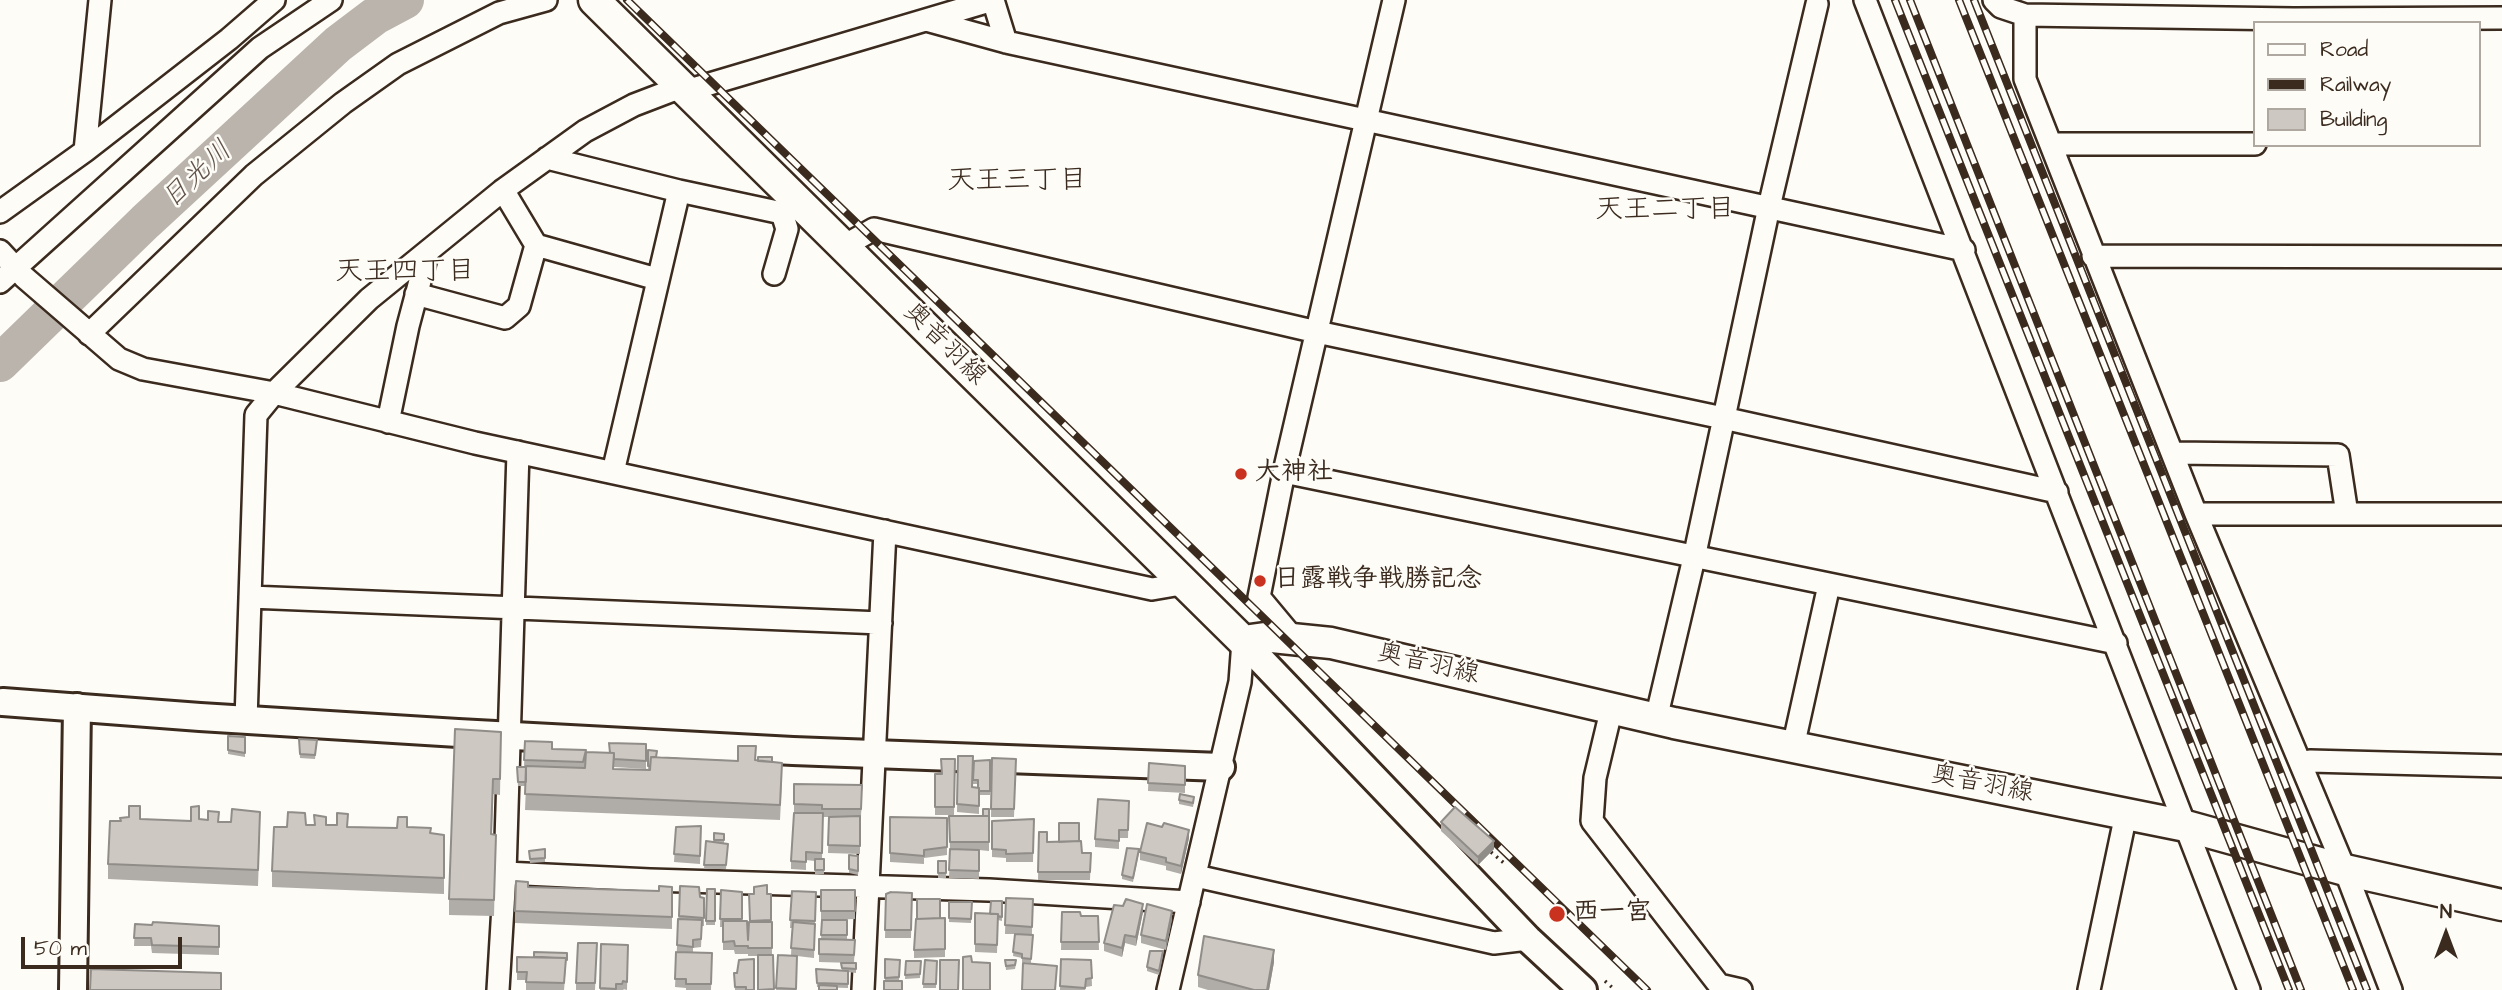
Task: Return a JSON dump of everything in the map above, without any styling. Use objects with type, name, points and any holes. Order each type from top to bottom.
[{"type":"main road","name":"奥音羽線","points":[[594,0],[683,89],[790,207],[844,246],[1243,641],[1272,637],[1331,643],[1656,719],[2186,826],[2345,870],[2502,905]]},
{"type":"street","points":[[85,151],[100,0]]},
{"type":"street","points":[[0,212],[85,151],[229,39],[274,0]]},
{"type":"street","points":[[13,276],[260,48],[331,0]]},
{"type":"street","points":[[85,330],[254,175],[343,103],[398,64],[421,52],[499,13],[546,0]]},
{"type":"street","points":[[246,720],[256,415],[274,393],[369,299],[503,190],[585,131],[634,105],[993,0],[1006,42]]},
{"type":"street","points":[[1294,639],[1259,597],[1284,472],[1394,0]]},
{"type":"street","points":[[1865,0],[2249,990]]},
{"type":"street","points":[[1994,0],[2001,7],[2025,15],[2175,8],[2294,21],[2502,18]]},
{"type":"street","points":[[1656,719],[1694,558],[1814,1]]},
{"type":"street","points":[[2025,15],[2025,79],[2196,514],[2345,870],[2391,990]]},
{"type":"street","points":[[926,20],[1006,42],[1964,250]]},
{"type":"street","points":[[2051,144],[2254,144]]},
{"type":"street","points":[[548,158],[678,191],[790,207],[787,229],[774,274]]},
{"type":"street","points":[[503,190],[536,245],[657,279]]},
{"type":"street","points":[[613,472],[678,191]]},
{"type":"street","points":[[844,246],[874,229],[1317,332],[2057,492]]},
{"type":"street","points":[[416,294],[505,318],[519,306],[536,245]]},
{"type":"street","points":[[0,251],[13,276],[119,359],[143,369],[274,393],[518,452],[1152,589],[1187,583]]},
{"type":"street","points":[[388,422],[428,251]]},
{"type":"street","points":[[2093,256],[2502,257]]},
{"type":"street","points":[[498,990],[505,873],[518,452]]},
{"type":"street","points":[[2174,453],[2338,455],[2347,514]]},
{"type":"street","points":[[1284,472],[2116,643]]},
{"type":"street","points":[[2196,514],[2502,514]]},
{"type":"street","points":[[863,990],[885,531]]},
{"type":"street","points":[[1793,747],[1829,585]]},
{"type":"street","points":[[250,597],[513,610],[881,623]]},
{"type":"street","points":[[1168,990],[1222,767],[1240,682],[1243,641]]},
{"type":"street","points":[[1243,641],[1528,939],[1583,990]]},
{"type":"street","points":[[3,702],[508,736],[1222,767]]},
{"type":"street","points":[[74,990],[77,707]]},
{"type":"street","points":[[1612,707],[1595,778],[1592,821],[1720,987],[1741,990]]},
{"type":"street","points":[[2303,769],[2310,761],[2502,765]]},
{"type":"street","points":[[2089,990],[2126,814]]},
{"type":"street","points":[[505,873],[663,881],[868,886],[1189,902]]},
{"type":"street","points":[[1196,876],[1494,943],[1528,939]]},
{"type":"path","points":[[1491,852],[1504,863]]},
{"type":"building","points":[[455,729],[501,732],[500,779],[493,779],[491,834],[496,835],[494,900],[449,899]]},
{"type":"building","points":[[228,736],[245,737],[245,753],[228,750]]},
{"type":"building","points":[[299,739],[317,740],[315,755],[300,754]]},
{"type":"building","points":[[525,741],[552,742],[552,749],[586,750],[583,762],[524,760]]},
{"type":"building","points":[[609,743],[646,744],[646,761],[614,759]]},
{"type":"building","points":[[738,746],[756,746],[755,760],[782,763],[780,805],[525,794],[526,766],[585,768],[586,752],[614,753],[613,769],[650,770],[651,757],[738,761]]},
{"type":"building","points":[[648,750],[657,751],[656,757],[651,757],[650,766],[648,766]]},
{"type":"building","points":[[958,756],[973,756],[972,787],[979,788],[979,806],[957,804]]},
{"type":"building","points":[[758,757],[772,757],[772,762],[758,761]]},
{"type":"building","points":[[992,758],[1016,759],[1014,809],[991,809]]},
{"type":"building","points":[[941,759],[955,759],[954,807],[935,807],[935,774],[942,774]]},
{"type":"building","points":[[990,760],[990,791],[979,791],[978,780],[973,780],[974,761]]},
{"type":"building","points":[[1149,763],[1185,766],[1185,785],[1148,783]]},
{"type":"building","points":[[517,767],[526,767],[526,782],[518,782]]},
{"type":"building","points":[[794,784],[862,785],[861,809],[822,809],[822,805],[794,804]]},
{"type":"building","points":[[1180,794],[1194,797],[1193,803],[1179,800]]},
{"type":"building","points":[[1098,799],[1129,801],[1128,830],[1119,830],[1119,841],[1095,839]]},
{"type":"building","points":[[129,806],[140,806],[140,819],[191,821],[191,807],[199,806],[199,819],[208,820],[208,811],[219,812],[218,822],[231,822],[232,809],[260,812],[258,870],[108,864],[110,821],[121,821],[120,818],[129,817]]},
{"type":"building","points":[[1455,807],[1494,841],[1478,857],[1441,822]]},
{"type":"building","points":[[983,809],[989,809],[989,816],[983,816]]},
{"type":"building","points":[[288,812],[305,813],[306,825],[315,825],[314,815],[326,817],[326,825],[337,825],[337,813],[348,814],[347,827],[397,828],[398,817],[407,817],[407,827],[431,828],[430,833],[444,835],[444,878],[272,871],[274,827],[287,827]]},
{"type":"building","points":[[794,813],[823,813],[822,853],[806,852],[806,862],[791,861]]},
{"type":"building","points":[[860,816],[860,846],[828,845],[829,817]]},
{"type":"building","points":[[949,816],[989,816],[989,842],[950,842]]},
{"type":"building","points":[[890,817],[947,818],[947,847],[924,850],[924,856],[890,853]]},
{"type":"building","points":[[1034,819],[1033,853],[1006,854],[1006,850],[992,849],[992,821]]},
{"type":"building","points":[[1059,823],[1079,823],[1079,841],[1059,842]]},
{"type":"building","points":[[1147,823],[1162,827],[1164,823],[1189,830],[1181,866],[1166,862],[1166,858],[1140,852]]},
{"type":"building","points":[[701,826],[700,856],[674,854],[676,827]]},
{"type":"building","points":[[1039,832],[1047,832],[1047,842],[1081,841],[1082,853],[1091,853],[1090,872],[1038,872]]},
{"type":"building","points":[[714,833],[724,834],[724,840],[714,840]]},
{"type":"building","points":[[706,841],[728,844],[726,865],[704,865]]},
{"type":"building","points":[[1127,848],[1139,849],[1133,878],[1122,875]]},
{"type":"building","points":[[545,849],[545,858],[530,859],[529,851]]},
{"type":"building","points":[[950,849],[979,850],[979,871],[949,870]]},
{"type":"building","points":[[849,855],[858,856],[858,871],[849,869]]},
{"type":"building","points":[[815,859],[824,859],[824,870],[815,870]]},
{"type":"building","points":[[938,861],[946,861],[946,873],[938,873]]},
{"type":"building","points":[[516,881],[528,882],[528,887],[659,891],[659,886],[672,887],[672,917],[515,911]]},
{"type":"building","points":[[767,885],[767,894],[771,894],[771,920],[750,921],[749,894],[754,894],[754,887]]},
{"type":"building","points":[[680,886],[699,887],[700,897],[704,898],[704,918],[679,916]]},
{"type":"building","points":[[707,889],[715,889],[715,921],[706,921]]},
{"type":"building","points":[[721,890],[742,892],[742,919],[720,919]]},
{"type":"building","points":[[821,890],[855,890],[855,911],[821,911]]},
{"type":"building","points":[[792,891],[816,892],[815,921],[790,920]]},
{"type":"building","points":[[912,893],[911,930],[885,930],[886,894]]},
{"type":"building","points":[[1006,898],[1033,899],[1032,927],[1005,925]]},
{"type":"building","points":[[917,899],[940,899],[940,918],[917,919]]},
{"type":"building","points":[[1126,899],[1143,904],[1136,937],[1125,935],[1122,948],[1104,943],[1114,905],[1123,906]]},
{"type":"building","points":[[991,901],[1002,901],[1002,917],[990,914]]},
{"type":"building","points":[[949,902],[972,902],[971,919],[949,918]]},
{"type":"building","points":[[1147,904],[1172,911],[1166,941],[1141,935]]},
{"type":"building","points":[[1062,912],[1098,916],[1099,942],[1061,942]]},
{"type":"building","points":[[975,913],[998,914],[997,945],[975,944]]},
{"type":"building","points":[[945,918],[945,949],[914,950],[916,919]]},
{"type":"building","points":[[678,919],[702,920],[701,939],[693,940],[693,947],[677,945]]},
{"type":"building","points":[[822,920],[847,920],[847,935],[821,935]]},
{"type":"building","points":[[723,921],[747,921],[748,940],[749,922],[772,922],[772,948],[748,948],[735,946],[734,941],[723,942]]},
{"type":"building","points":[[153,922],[219,926],[219,947],[152,945],[151,938],[134,938],[135,924],[152,925]]},
{"type":"building","points":[[793,922],[815,924],[814,950],[791,948]]},
{"type":"building","points":[[1015,934],[1033,935],[1031,959],[1022,958],[1022,954],[1013,952]]},
{"type":"building","points":[[1204,936],[1274,950],[1267,990],[1254,990],[1198,975]]},
{"type":"building","points":[[819,939],[855,940],[854,955],[819,954]]},
{"type":"building","points":[[578,943],[597,943],[595,983],[576,983]]},
{"type":"building","points":[[601,944],[628,945],[627,982],[616,984],[616,989],[600,988]]},
{"type":"building","points":[[1150,951],[1163,951],[1159,971],[1147,967]]},
{"type":"building","points":[[534,952],[567,953],[567,960],[534,957]]},
{"type":"building","points":[[676,952],[712,953],[711,984],[686,984],[686,979],[675,979]]},
{"type":"building","points":[[758,955],[773,955],[774,989],[758,990]]},
{"type":"building","points":[[778,955],[797,956],[796,989],[776,988]]},
{"type":"building","points":[[971,956],[972,962],[990,963],[990,990],[963,990],[963,957]]},
{"type":"building","points":[[517,957],[566,958],[564,983],[526,982],[527,972],[517,972]]},
{"type":"building","points":[[754,959],[754,990],[735,987],[734,973],[737,973],[739,960]]},
{"type":"building","points":[[885,959],[900,960],[899,977],[885,978]]},
{"type":"building","points":[[1061,959],[1091,960],[1092,978],[1086,979],[1085,988],[1060,986]]},
{"type":"building","points":[[925,960],[937,961],[936,984],[923,984]]},
{"type":"building","points":[[940,960],[959,960],[958,990],[940,990]]},
{"type":"building","points":[[1005,960],[1016,960],[1015,965],[1006,966]]},
{"type":"building","points":[[906,961],[921,961],[920,974],[905,975]]},
{"type":"building","points":[[841,963],[856,963],[856,969],[842,968]]},
{"type":"building","points":[[1023,963],[1057,966],[1055,990],[1022,990]]},
{"type":"building","points":[[91,969],[221,973],[221,990],[90,990]]},
{"type":"building","points":[[816,969],[848,971],[848,984],[817,983]]},
{"type":"building","points":[[884,981],[902,981],[902,990],[884,990]]},
{"type":"building","points":[[819,985],[837,986],[837,990],[819,990]]},
{"type":"waterway","name":"日光川","points":[[0,363],[145,222],[338,44],[375,16],[405,0]]},
{"type":"railway","points":[[627,0],[1647,990]]},
{"type":"railway","points":[[1895,0],[2289,990]]},
{"type":"railway","points":[[1910,0],[2301,990]]},
{"type":"railway","points":[[1959,0],[2353,990]]},
{"type":"railway","points":[[1974,0],[2367,990]]},
{"type":"place","name":"大神社","points":[[1241,474]]},
{"type":"place","name":"日露戦争戦勝記念","points":[[1260,581]]},
{"type":"place","name":"西一宮","points":[[1557,914]]},
{"type":"district","name":"天王三丁目","points":[[1017,182]]},
{"type":"district","name":"天王二丁目","points":[[1665,211]]},
{"type":"district","name":"天王四丁目","points":[[405,273]]}]
